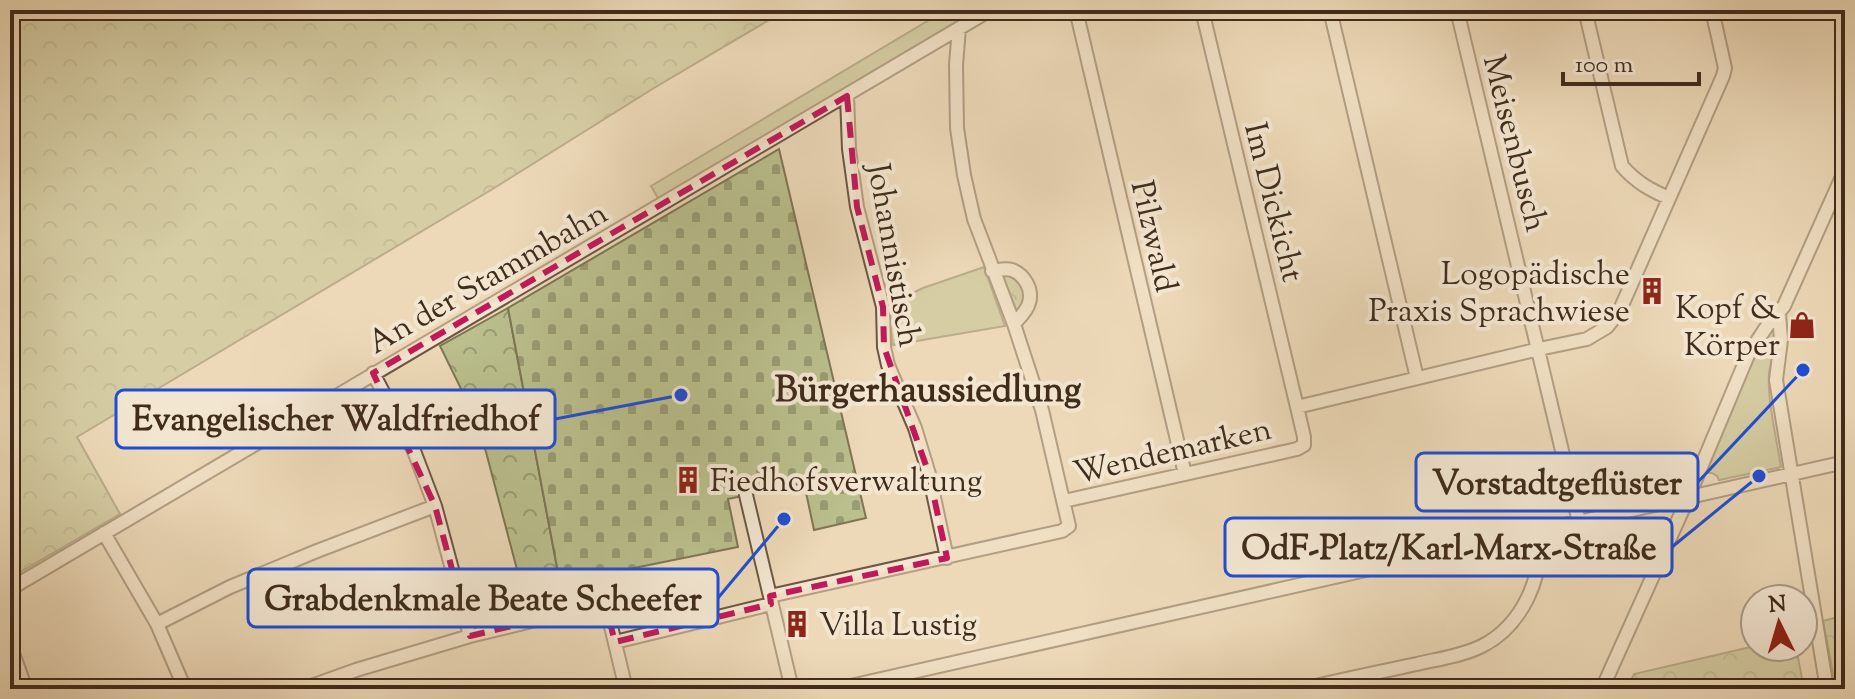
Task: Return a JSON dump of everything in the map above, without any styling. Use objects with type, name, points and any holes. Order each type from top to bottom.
[{"type":"street","name":"An der Stammbahn","points":[[10,589],[990,10]]},
{"type":"street","name":"Pilzwald","points":[[1076,10],[1185,474]]},
{"type":"street","name":"Im Dickicht","points":[[1202,10],[1297,407]]},
{"type":"street","points":[[1330,10],[1417,378]]},
{"type":"street","name":"Meisenbusch","points":[[1457,10],[1579,522]]},
{"type":"street","points":[[1585,10],[1622,166],[1649,189],[1669,198]]},
{"type":"street","points":[[1712,12],[1731,10]]},
{"type":"street","name":"Wendemarken","points":[[615,642],[771,600],[1067,529],[1069,520],[1064,501],[1297,449],[1304,445],[1304,437],[1297,407],[1587,339],[1607,327],[1619,312],[1723,76],[1725,68],[1712,12]]},
{"type":"street","points":[[959,28],[957,128],[964,175],[974,219],[1014,324],[1042,410],[1064,501]]},
{"type":"street","name":"Johannistisch","points":[[847,96],[849,149],[857,207],[883,307],[884,347],[888,365],[922,451],[947,558]]},
{"type":"street","points":[[1602,689],[1748,355],[1782,310],[1845,170]]},
{"type":"street","points":[[992,271],[1013,270],[1027,283],[1030,302],[1014,324]]},
{"type":"street","points":[[1782,310],[1776,380],[1827,689]]},
{"type":"street","points":[[373,373],[414,451],[435,506],[470,636]]},
{"type":"street","points":[[837,689],[863,686],[1845,462]]},
{"type":"street","points":[[746,495],[792,689]]},
{"type":"street","points":[[157,624],[245,581],[435,506]]},
{"type":"street","points":[[1303,689],[1466,653],[1493,639],[1511,623],[1529,595],[1539,555],[1536,532]]},
{"type":"street","points":[[104,533],[157,624],[185,689]]},
{"type":"street","points":[[303,689],[470,636],[597,605],[608,614],[626,689]]},
{"type":"street","points":[[10,645],[26,689]]},
{"type":"highlighted area","points":[[847,96],[857,207],[883,307],[884,347],[929,474],[947,558],[770,596],[771,604],[615,642],[605,604],[470,636],[435,506],[373,373]]},
{"type":"green space","points":[[10,10],[786,10],[77,437],[120,514],[10,578]]},
{"type":"green space","points":[[946,10],[990,10],[662,205],[651,186]]},
{"type":"green space","points":[[779,149],[866,518],[814,530],[804,483],[728,499],[738,547],[560,583],[508,308]]},
{"type":"green space","points":[[984,267],[1005,326],[893,345],[887,305],[923,288]]},
{"type":"green space","points":[[1009,271],[1023,285],[1026,303],[1016,315],[999,272]]},
{"type":"green space","points":[[508,308],[560,583],[529,615],[486,452],[467,401],[440,346]]},
{"type":"green space","points":[[1777,325],[1769,384],[1781,467],[1719,480],[1712,473],[1706,473],[1754,358]]},
{"type":"green space","points":[[1845,615],[1845,689],[1836,689],[1823,621]]},
{"type":"green space","points":[[1739,650],[1739,663],[1799,663],[1804,689],[1627,689],[1634,674]]},
{"type":"place","name":"Logopädische Praxis Sprachwiese","points":[[1652,291]]},
{"type":"place","name":"Kopf & Körper","points":[[1802,325]]},
{"type":"place","name":"Vorstadtgeflüster","points":[[1803,370]]},
{"type":"place","name":"Evangelischer Waldfriedhof","points":[[681,395]]},
{"type":"place","name":"OdF-Platz/Karl-Marx-Straße","points":[[1759,476]]},
{"type":"place","name":"Fiedhofsverwaltung","points":[[688,480]]},
{"type":"place","name":"Grabdenkmale Beate Scheefer","points":[[784,519]]},
{"type":"place","name":"Villa Lustig","points":[[797,624]]},
{"type":"district","name":"Bürgerhaussiedlung","points":[[928,388]]}]
